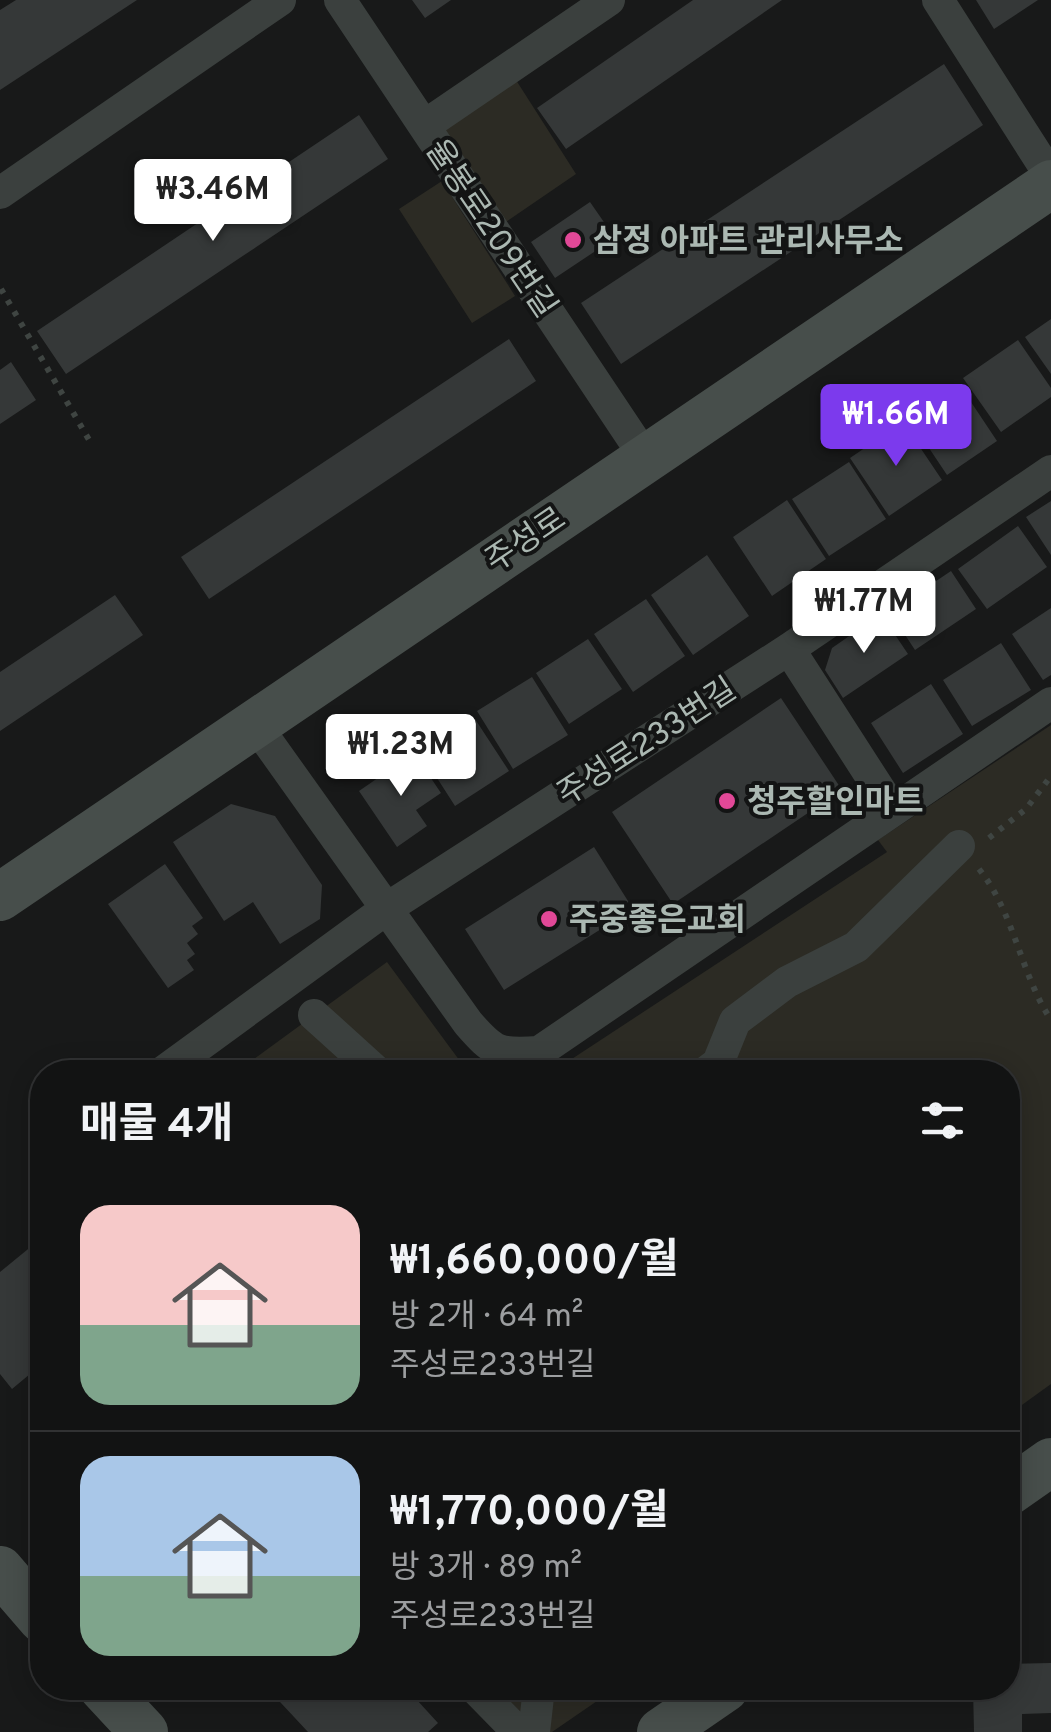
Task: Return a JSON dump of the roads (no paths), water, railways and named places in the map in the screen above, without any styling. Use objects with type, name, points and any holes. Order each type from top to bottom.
[{"type":"street","points":[[0,193],[280,0]]},
{"type":"street","name":"율봉로209번길","points":[[340,0],[645,456]]},
{"type":"street","points":[[424,126],[608,0]]},
{"type":"street","points":[[938,0],[1048,192]]},
{"type":"street","name":"주성로","points":[[0,898],[645,456],[1048,192]]},
{"type":"street","name":"주성로233번길","points":[[180,1060],[389,908],[789,649],[1051,471]]},
{"type":"street","points":[[789,649],[892,808]]},
{"type":"street","points":[[256,724],[491,1049],[510,1054],[538,1052],[1051,703]]},
{"type":"street","points":[[719,1060],[735,1021],[787,982],[856,947],[959,846]]},
{"type":"street","points":[[314,1015],[364,1060]]},
{"type":"street","points":[[1020,1484],[1051,1462]]},
{"type":"street","points":[[0,1570],[30,1605]]},
{"type":"street","points":[[113,1700],[144,1732]]},
{"type":"street","points":[[487,1700],[518,1732]]},
{"type":"street","points":[[534,1732],[538,1700]]},
{"type":"street","points":[[661,1732],[708,1700]]},
{"type":"place","name":"삼정 아파트 관리사무소","points":[[573,240]]},
{"type":"place","name":"청주할인마트","points":[[727,801]]},
{"type":"place","name":"주중좋은교회","points":[[549,919]]}]
